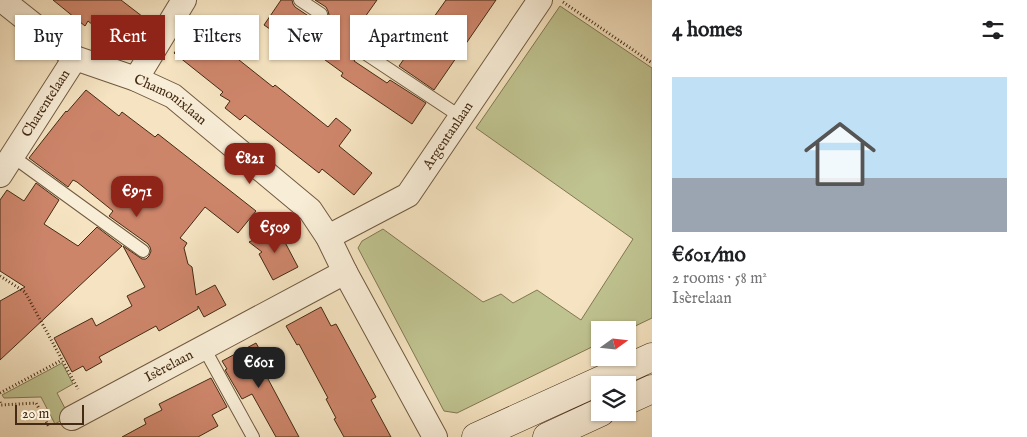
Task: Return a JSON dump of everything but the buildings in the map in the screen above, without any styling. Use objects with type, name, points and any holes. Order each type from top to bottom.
[{"type":"street","name":"Chamonixlaan","points":[[2,0],[21,15]]},
{"type":"street","points":[[136,79],[184,0]]},
{"type":"street","name":"Argentanlaan","points":[[328,237],[408,195],[540,0]]},
{"type":"street","name":"Charentelaan","points":[[6,165],[74,60]]},
{"type":"street","name":"Chamonixlaan","points":[[81,60],[136,79],[173,96],[310,210],[328,237],[435,437]]},
{"type":"street","name":"Isèrelaan","points":[[80,414],[346,272]]},
{"type":"street","points":[[476,437],[652,357]]},
{"type":"street","points":[[636,396],[652,389]]},
{"type":"street","points":[[547,437],[591,416]]},
{"type":"lane","points":[[300,0],[321,14]]},
{"type":"lane","points":[[375,60],[461,117]]},
{"type":"lane","points":[[6,165],[143,252]]},
{"type":"lane","points":[[204,348],[253,437]]},
{"type":"path","points":[[561,0],[652,63]]},
{"type":"path","points":[[0,276],[25,292],[62,360],[80,414]]},
{"type":"path","points":[[0,393],[62,360]]},
{"type":"path","points":[[0,402],[1,404],[36,403],[51,430]]},
{"type":"green space","points":[[560,6],[652,68],[652,318],[636,326],[636,321],[591,321],[591,347],[457,413],[444,411],[358,248],[362,241],[383,229],[483,302],[501,294],[513,303],[537,290],[581,320],[633,239],[476,128]]},
{"type":"green space","points":[[62,363],[73,384],[57,393],[69,416],[55,424],[41,397],[4,398],[2,395]]}]
